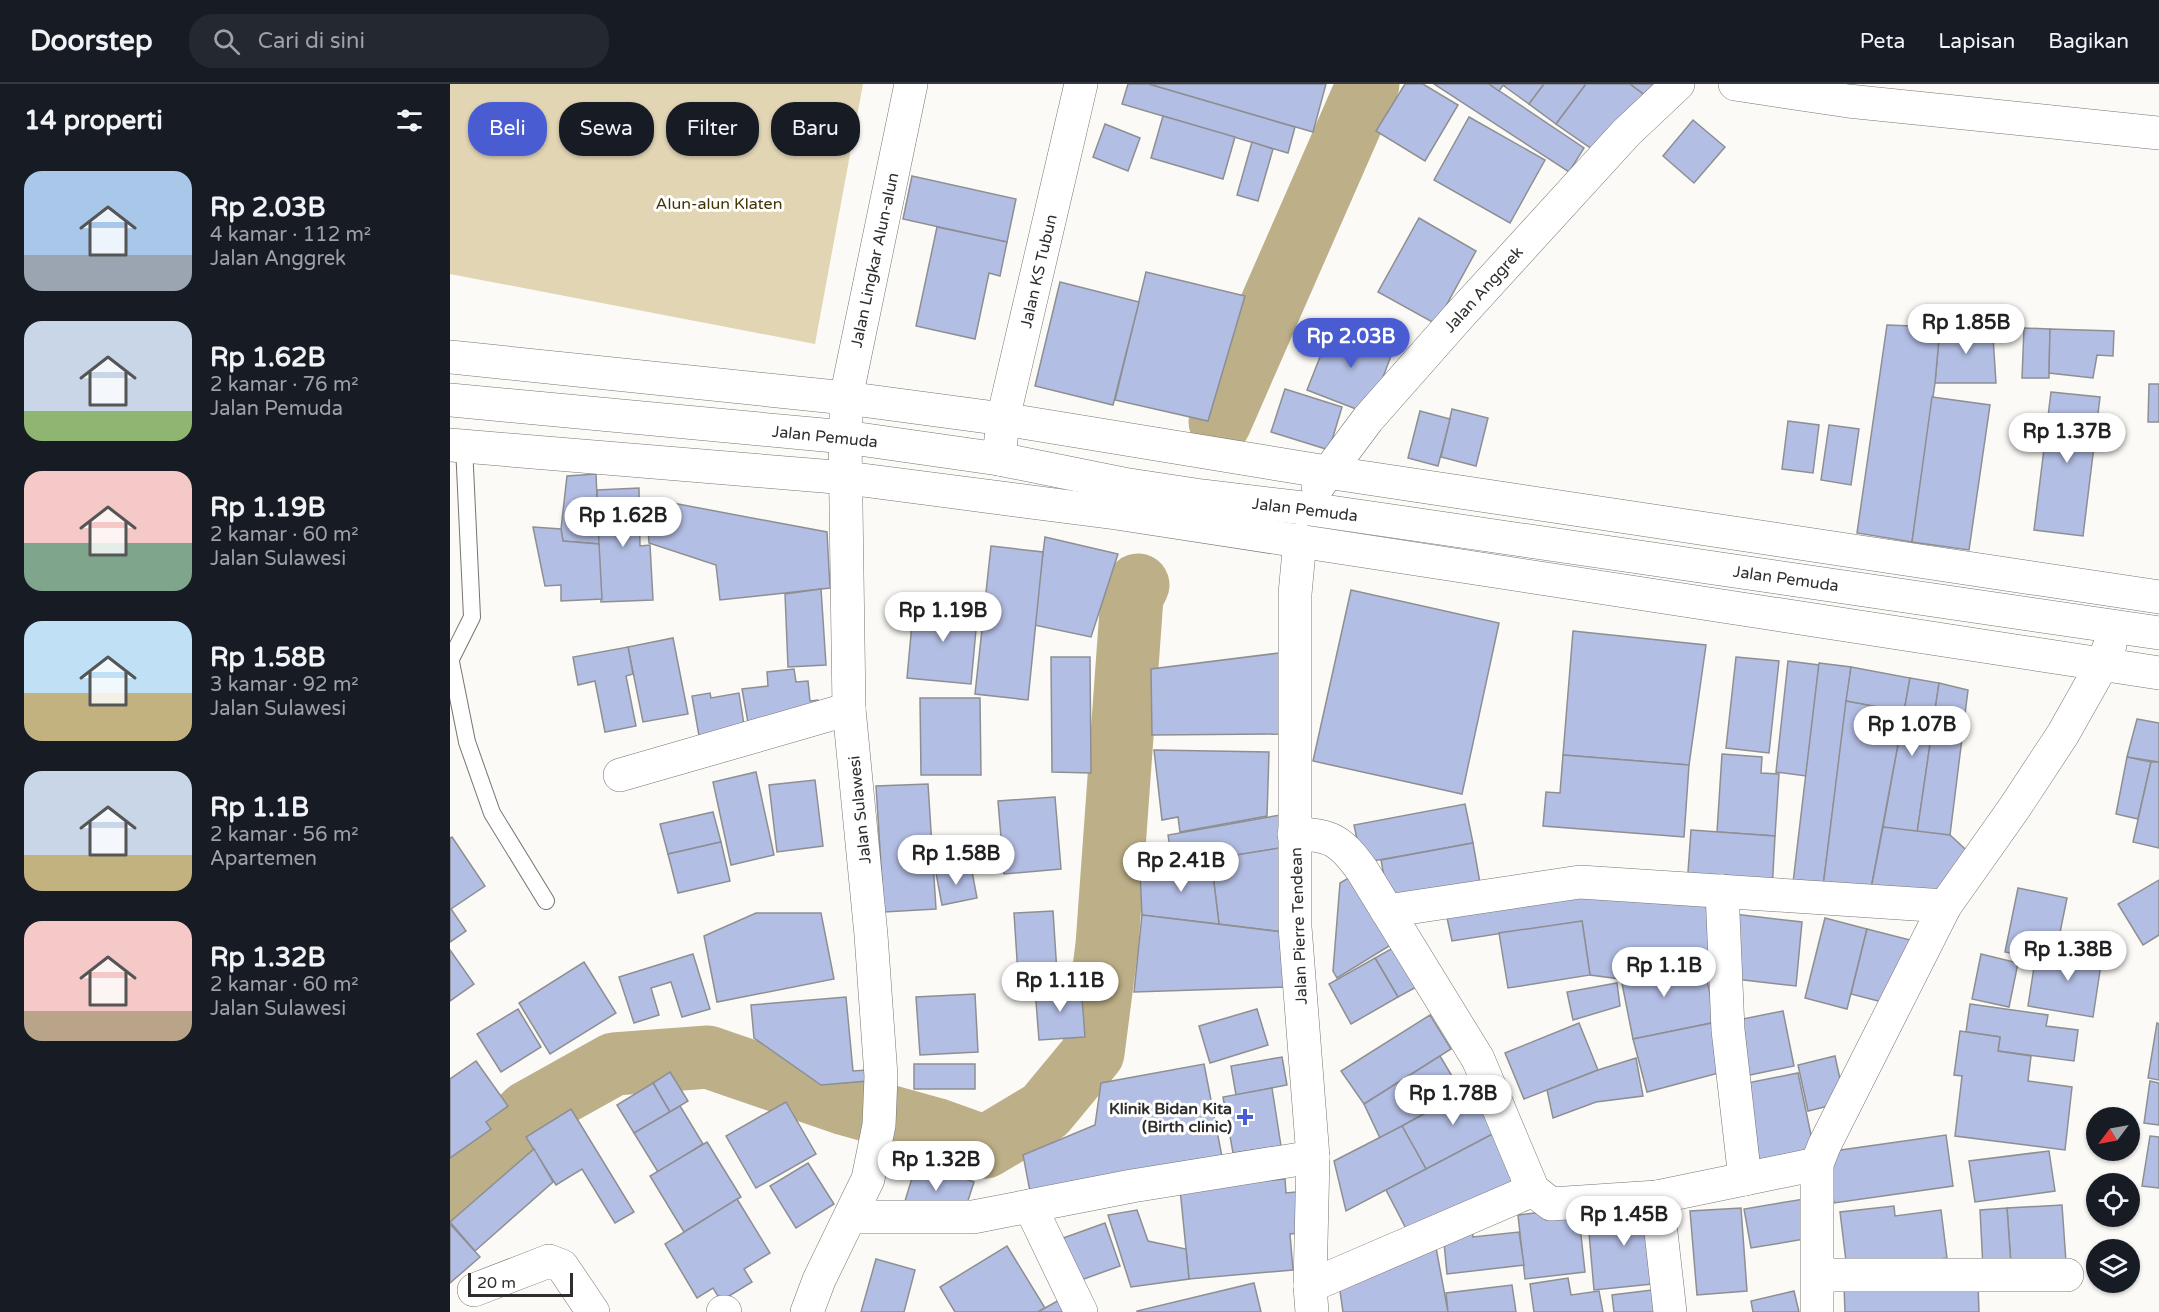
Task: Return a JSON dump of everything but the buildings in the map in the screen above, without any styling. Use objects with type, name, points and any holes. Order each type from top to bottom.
[{"type":"street","name":"Jalan Lingkar Alun-alun","points":[[845,437],[846,398],[911,84]]},
{"type":"street","name":"Jalan KS Tubun","points":[[999,459],[1003,419],[1081,84]]},
{"type":"street","name":"Jalan Anggrek","points":[[1303,508],[1327,472],[1368,419],[1458,317],[1626,133],[1678,84]]},
{"type":"street","points":[[1735,84],[1851,92],[2154,132]]},
{"type":"street","points":[[450,357],[846,398],[1003,419],[1327,472],[2159,597]]},
{"type":"street","name":"Jalan Pemuda","points":[[450,400],[845,437],[999,459],[1123,484],[1202,496],[1303,508],[2159,633]]},
{"type":"street","name":"Jalan Sulawesi","points":[[807,1312],[819,1280],[868,1179],[879,1125],[881,1076],[871,935],[849,710],[845,437]]},
{"type":"street","points":[[457,445],[847,478],[1116,513],[2159,673]]},
{"type":"street","name":"Jalan Pierre Tendean","points":[[1303,508],[1295,594],[1294,834],[1295,927],[1312,1157],[1311,1299]]},
{"type":"street","points":[[1817,1312],[1817,1164],[1824,1146],[1945,906],[2064,734],[2103,663],[2118,626]]},
{"type":"street","points":[[620,775],[849,710]]},
{"type":"street","points":[[1294,834],[1329,837],[1346,849],[1478,1059],[1533,1190],[1551,1204],[1657,1197],[1817,1164]]},
{"type":"street","points":[[1387,911],[1580,882],[1945,906]]},
{"type":"street","points":[[1722,891],[1728,1030],[1745,1179]]},
{"type":"street","points":[[850,1217],[973,1217],[1132,1186],[1312,1157]]},
{"type":"street","points":[[1311,1299],[1533,1190]]},
{"type":"street","points":[[1657,1197],[1670,1312]]},
{"type":"street","points":[[1029,1206],[1081,1312]]},
{"type":"street","points":[[474,1290],[549,1261],[562,1266],[593,1312]]},
{"type":"street","points":[[1818,1275],[2067,1275]]},
{"type":"lane","points":[[457,445],[472,617],[450,658],[467,742],[492,813],[546,901]]},
{"type":"green space","name":"Alun-alun Klaten","points":[[450,84],[863,84],[860,102],[771,102],[771,156],[850,156],[815,344],[450,274]]},
{"type":"waterway","points":[[1220,422],[1368,84]]},
{"type":"waterway","points":[[450,1191],[528,1112],[614,1064],[708,1057],[845,1104],[935,1129],[985,1147],[1045,1111],[1093,1053],[1107,945],[1132,597],[1138,585]]},
{"type":"place","name":"Klinik Bidan Kita (Birth clinic)","points":[[1245,1117]]}]
